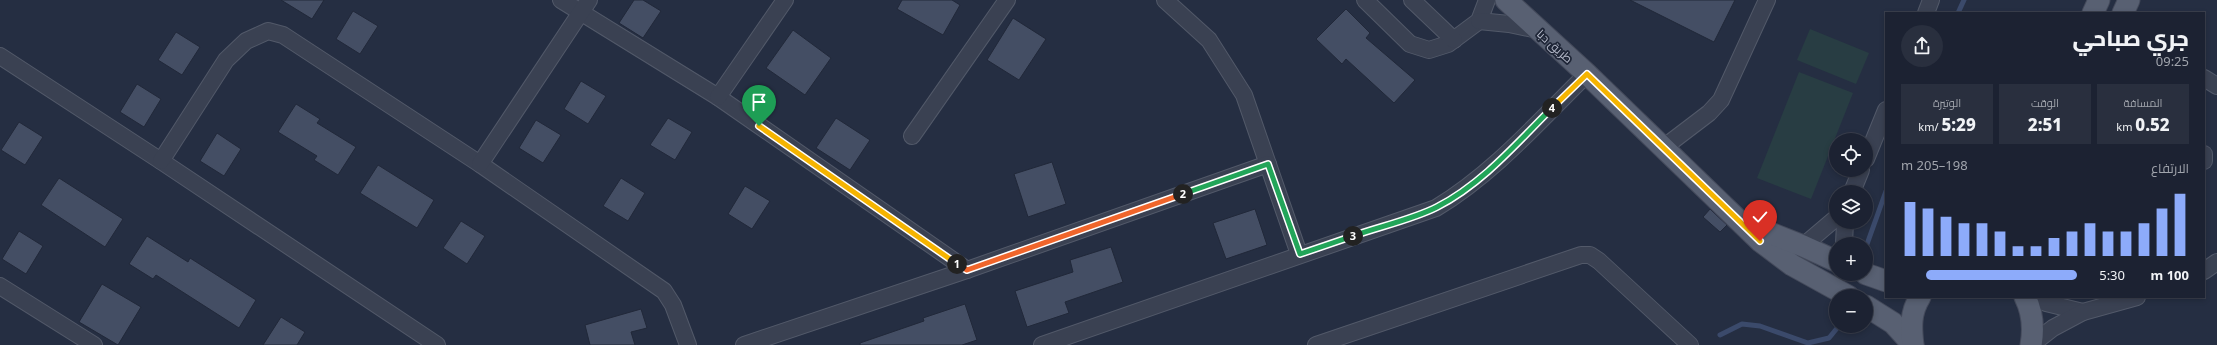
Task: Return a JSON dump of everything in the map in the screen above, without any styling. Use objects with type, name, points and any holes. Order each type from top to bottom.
[{"type":"main road","name":"طريق دبا","points":[[1506,0],[1587,74],[1663,148],[1744,223],[1760,241],[1792,264],[1836,289]]},
{"type":"main road","points":[[2093,12],[2099,0]]},
{"type":"main road","points":[[2123,12],[2129,0]]},
{"type":"main road","name":"طريق دبا","points":[[1744,223],[1829,258]]},
{"type":"main road","points":[[1792,264],[1803,246]]},
{"type":"main road","points":[[1873,277],[1885,282]]},
{"type":"main road","points":[[1913,345],[1911,325],[1915,305],[1919,298]]},
{"type":"main road","points":[[2025,298],[2033,318],[2031,345]]},
{"type":"main road","points":[[1873,310],[1893,323],[1913,345]]},
{"type":"street","points":[[561,0],[585,6],[967,270]]},
{"type":"street","points":[[718,97],[785,0]]},
{"type":"street","points":[[912,136],[1007,0]]},
{"type":"street","points":[[1165,0],[1209,40],[1244,95],[1300,254]]},
{"type":"street","points":[[1365,0],[1410,44],[1416,47],[1436,49],[1454,40],[1479,21],[1487,0]]},
{"type":"street","points":[[1412,0],[1454,40]]},
{"type":"street","points":[[1663,148],[1709,113],[1721,100],[1767,0]]},
{"type":"street","points":[[1926,12],[1931,0]]},
{"type":"street","points":[[480,164],[585,6]]},
{"type":"street","points":[[1479,21],[1509,24],[1538,30]]},
{"type":"street","points":[[161,161],[226,60],[246,41],[268,32],[288,38],[480,164],[664,291],[673,305],[688,345]]},
{"type":"street","points":[[1,58],[161,161],[434,344]]},
{"type":"street","points":[[1042,345],[1300,254],[1436,208],[1461,193],[1486,173],[1587,74]]},
{"type":"street","points":[[1873,142],[1885,112]]},
{"type":"street","points":[[744,345],[967,270],[1268,164]]},
{"type":"street","points":[[1803,246],[1829,224]]},
{"type":"street","points":[[1316,345],[1572,256],[1581,255],[1590,255],[1599,260],[1690,345]]},
{"type":"street","points":[[2205,270],[2217,262]]},
{"type":"street","points":[[0,286],[94,345]]},
{"type":"street","points":[[2034,298],[2046,303],[2083,312]]},
{"type":"street","points":[[2031,345],[2053,328],[2083,312],[2133,298]]},
{"type":"green space","points":[[1810,29],[1869,53],[1856,84],[1797,60]]},
{"type":"green space","points":[[1799,72],[1853,93],[1837,133],[1829,133],[1829,154],[1811,199],[1757,178]]},
{"type":"building","points":[[281,0],[324,0],[312,19]]},
{"type":"building","points":[[634,0],[643,0],[661,11],[643,38],[619,23]]},
{"type":"building","points":[[902,0],[952,0],[960,5],[943,35],[897,9]]},
{"type":"building","points":[[1630,0],[1735,0],[1714,42]]},
{"type":"building","points":[[1346,9],[1370,33],[1366,38],[1415,80],[1394,103],[1346,59],[1342,64],[1316,39]]},
{"type":"building","points":[[353,11],[378,26],[360,54],[336,39]]},
{"type":"building","points":[[1013,18],[1046,39],[1019,80],[987,60]]},
{"type":"building","points":[[793,30],[831,58],[805,95],[766,68]]},
{"type":"building","points":[[176,32],[200,47],[182,75],[158,60]]},
{"type":"building","points":[[581,81],[606,96],[588,124],[564,109]]},
{"type":"building","points":[[137,84],[161,99],[144,127],[120,112]]},
{"type":"building","points":[[296,104],[320,119],[317,123],[356,147],[338,175],[314,160],[317,156],[278,132]]},
{"type":"building","points":[[668,118],[692,132],[675,160],[650,145]]},
{"type":"building","points":[[836,118],[870,140],[850,170],[816,148]]},
{"type":"building","points":[[536,120],[561,135],[543,163],[519,148]]},
{"type":"building","points":[[19,122],[43,137],[25,165],[1,150]]},
{"type":"building","points":[[217,133],[241,149],[224,176],[200,161]]},
{"type":"building","points":[[1052,162],[1066,204],[1028,217],[1014,174]]},
{"type":"building","points":[[378,165],[434,200],[417,228],[360,193]]},
{"type":"building","points":[[59,178],[123,219],[105,247],[41,205]]},
{"type":"building","points":[[621,178],[645,193],[628,221],[603,206]]},
{"type":"building","points":[[745,186],[770,201],[752,229],[728,214]]},
{"type":"building","points":[[1255,209],[1267,245],[1226,259],[1213,223]]},
{"type":"building","points":[[1710,209],[1727,225],[1720,232],[1703,217]]},
{"type":"building","points":[[461,221],[485,236],[467,264],[443,248]]},
{"type":"building","points":[[19,231],[43,246],[26,274],[2,259]]},
{"type":"building","points":[[147,236],[188,262],[190,258],[256,300],[239,328],[156,275],[153,279],[129,264]]},
{"type":"building","points":[[1111,247],[1123,282],[1065,302],[1069,313],[1027,327],[1015,291],[1073,272],[1070,260]]},
{"type":"building","points":[[102,284],[141,307],[118,345],[79,322]]},
{"type":"building","points":[[965,304],[977,340],[962,345],[860,345],[860,343],[924,321],[923,318]]},
{"type":"building","points":[[641,309],[647,328],[631,332],[635,345],[590,345],[585,325]]},
{"type":"building","points":[[281,317],[305,332],[297,345],[263,345]]},
{"type":"waterway","points":[[1958,12],[1964,0]]},
{"type":"waterway","points":[[1870,237],[1885,194]]},
{"type":"waterway","points":[[1720,335],[1742,324],[1760,326],[1808,343],[1829,338],[1833,333]]},
{"type":"route","points":[[759,126],[967,270],[1268,164],[1300,254],[1436,208],[1461,193],[1486,173],[1587,74],[1663,148],[1744,223],[1760,241]]}]
